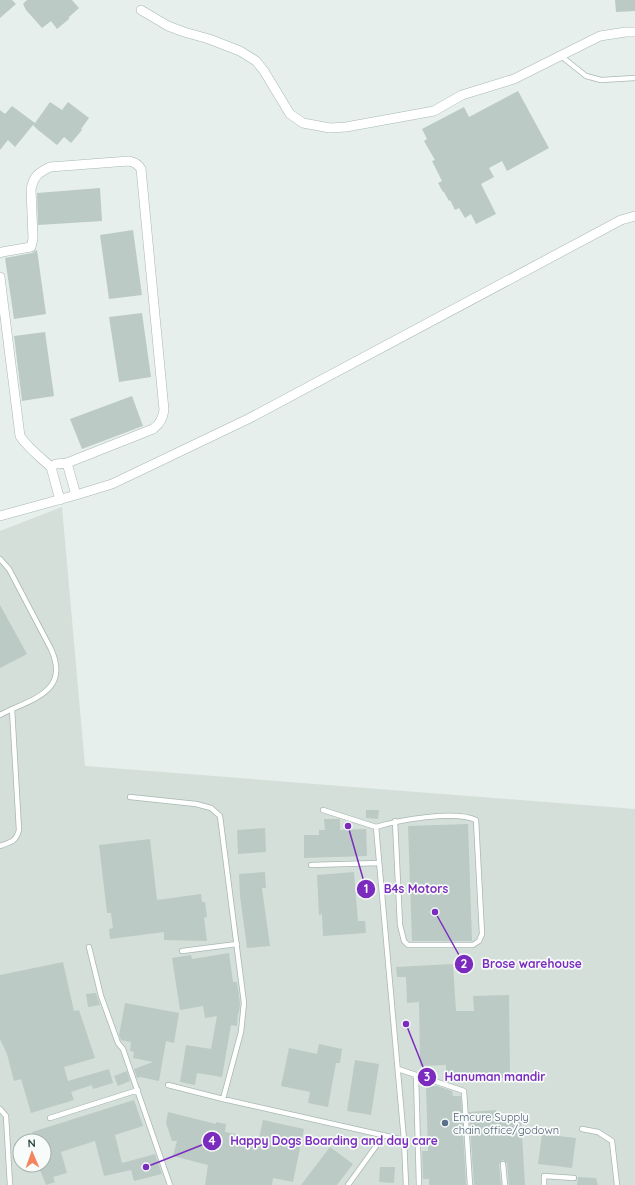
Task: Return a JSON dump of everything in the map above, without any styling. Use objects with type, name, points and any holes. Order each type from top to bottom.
[{"type":"street","points":[[141,10],[168,26],[240,51],[256,61],[264,71],[290,114],[304,123],[330,128],[346,127],[434,111],[462,95],[514,79],[600,36],[635,32]]},
{"type":"street","points":[[0,253],[31,247],[33,239],[30,189],[32,182],[38,173],[50,167],[129,161],[137,164],[141,169],[164,416],[158,426],[67,463],[50,467]]},
{"type":"street","points":[[0,516],[112,484],[248,419],[621,220],[635,216]]},
{"type":"street","points":[[0,278],[20,436],[25,444],[50,467],[60,500]]},
{"type":"street","points":[[67,463],[76,495]]},
{"type":"lane","points":[[561,56],[586,76],[601,80],[635,78]]},
{"type":"lane","points":[[0,559],[9,569],[56,659],[56,677],[51,688],[37,697],[0,715]]},
{"type":"lane","points":[[0,846],[15,840],[18,837],[19,830],[12,709]]},
{"type":"lane","points":[[130,797],[196,804],[211,808],[220,816],[244,1003],[241,1032],[223,1100]]},
{"type":"lane","points":[[323,810],[376,827],[395,822],[442,817],[468,817],[476,820],[482,934],[479,941],[473,945],[408,945],[404,941],[400,925],[395,822]]},
{"type":"lane","points":[[376,827],[404,1140],[406,1185]]},
{"type":"lane","points":[[311,865],[379,863]]},
{"type":"lane","points":[[182,951],[237,944]]},
{"type":"lane","points":[[89,947],[101,996],[118,1043],[123,1049],[138,1090],[170,1185]]},
{"type":"lane","points":[[398,1069],[464,1091],[470,1185]]},
{"type":"lane","points":[[416,1075],[419,1185]]},
{"type":"lane","points":[[168,1085],[223,1100],[404,1140]]},
{"type":"lane","points":[[50,1118],[138,1090]]},
{"type":"lane","points":[[0,1109],[6,1116],[10,1185]]},
{"type":"lane","points":[[582,1129],[598,1132],[612,1141],[617,1185]]},
{"type":"lane","points":[[348,1185],[384,1136]]},
{"type":"lane","points":[[503,1164],[504,1185]]},
{"type":"lane","points":[[544,1185],[544,1176],[574,1178]]},
{"type":"shaded area","points":[[62,507],[85,766],[635,809],[635,1185],[0,1185],[0,531]]},
{"type":"building","points":[[0,0],[12,0],[16,4],[0,18]]},
{"type":"building","points":[[27,0],[72,0],[79,8],[57,29],[51,21],[42,28],[26,10],[23,4]]},
{"type":"building","points":[[615,0],[635,0],[635,11],[616,12]]},
{"type":"building","points":[[518,91],[549,148],[507,171],[502,161],[489,168],[494,177],[481,184],[496,214],[476,224],[471,214],[465,218],[459,208],[455,210],[450,200],[449,201],[443,192],[438,183],[442,181],[432,161],[435,160],[424,141],[427,139],[422,129],[464,107],[469,117]]},
{"type":"building","points":[[50,102],[62,110],[68,102],[89,118],[81,129],[82,130],[71,143],[64,137],[57,145],[33,125],[15,147],[8,140],[0,150],[0,110],[5,114],[12,106],[35,123]]},
{"type":"building","points":[[100,188],[102,221],[38,225],[37,193]]},
{"type":"building","points":[[133,230],[142,295],[109,299],[100,235]]},
{"type":"building","points":[[37,250],[46,314],[14,319],[5,258],[32,253]]},
{"type":"building","points":[[142,313],[151,377],[119,382],[109,317]]},
{"type":"building","points":[[45,332],[54,396],[22,401],[14,336]]},
{"type":"building","points":[[132,396],[143,426],[82,449],[70,419]]},
{"type":"building","points":[[0,605],[27,654],[0,668]]},
{"type":"building","points":[[366,810],[379,810],[378,819],[366,818]]},
{"type":"building","points":[[324,819],[340,819],[340,830],[366,829],[367,856],[304,858],[304,835],[319,835],[319,830],[325,830]]},
{"type":"building","points":[[468,824],[472,941],[412,941],[408,826]]},
{"type":"building","points":[[265,828],[266,852],[238,854],[237,830]]},
{"type":"building","points":[[150,839],[157,900],[201,894],[202,902],[205,902],[207,917],[204,918],[207,941],[164,940],[164,932],[110,939],[109,929],[113,928],[111,913],[107,913],[99,845]]},
{"type":"building","points":[[265,872],[266,888],[262,888],[270,946],[247,948],[240,896],[239,874]]},
{"type":"building","points":[[354,872],[358,921],[365,921],[366,933],[323,936],[322,914],[319,915],[317,875]]},
{"type":"building","points":[[229,953],[233,982],[237,982],[240,1003],[237,1026],[231,1025],[222,1077],[197,1073],[195,1085],[180,1082],[186,1045],[211,1049],[217,1016],[205,1018],[203,1006],[180,1010],[172,958],[191,955],[192,959]]},
{"type":"building","points":[[63,962],[74,1011],[79,1010],[95,1058],[64,1067],[68,1081],[109,1069],[113,1083],[93,1089],[92,1085],[71,1092],[74,1100],[31,1113],[21,1079],[14,1081],[7,1054],[0,1039],[0,975]]},
{"type":"building","points":[[453,964],[456,1011],[474,1011],[473,996],[509,995],[510,1078],[446,1079],[446,1065],[420,1066],[419,1002],[407,1003],[406,977],[397,977],[396,967]]},
{"type":"building","points":[[96,993],[100,1005],[88,1007],[86,994]]},
{"type":"building","points":[[125,1003],[179,1013],[174,1043],[166,1041],[159,1081],[140,1077],[137,1078],[134,1069],[153,1062],[133,1058],[134,1052],[130,1051],[131,1042],[121,1040],[119,1035]]},
{"type":"building","points":[[319,1044],[342,1049],[340,1063],[336,1063],[328,1107],[308,1103],[310,1092],[281,1086],[289,1048],[317,1054]]},
{"type":"building","points":[[355,1060],[379,1064],[371,1115],[347,1111]]},
{"type":"building","points":[[127,1071],[130,1081],[118,1086],[114,1076]]},
{"type":"building","name":"Emcure Supply chain office/godown","points":[[426,1086],[437,1086],[452,1091],[453,1096],[461,1096],[466,1185],[429,1185],[429,1179],[423,1179],[422,1151],[428,1151]]},
{"type":"building","points":[[134,1100],[143,1126],[115,1135],[122,1163],[155,1154],[162,1174],[134,1181],[131,1170],[104,1176],[95,1141],[61,1152],[67,1173],[53,1177],[55,1182],[46,1185],[41,1173],[52,1173],[52,1133],[32,1132]]},
{"type":"building","points":[[496,1110],[496,1119],[521,1118],[525,1185],[509,1185],[507,1163],[503,1160],[499,1164],[501,1185],[474,1185],[469,1112]]},
{"type":"building","points":[[168,1112],[216,1124],[216,1122],[226,1124],[225,1132],[236,1134],[236,1137],[258,1142],[263,1120],[304,1129],[293,1182],[273,1178],[272,1185],[205,1185],[208,1165],[173,1156],[177,1141],[172,1141],[166,1123]]},
{"type":"building","points":[[542,1134],[576,1138],[572,1168],[538,1164]]},
{"type":"building","points":[[330,1147],[353,1164],[337,1185],[301,1185]]},
{"type":"building","points":[[380,1167],[395,1167],[394,1183],[379,1182]]},
{"type":"building","points":[[578,1177],[596,1178],[598,1185],[577,1185]]},
{"type":"place","name":"B4s Motors","points":[[348,826]]},
{"type":"place","name":"Brose warehouse","points":[[435,912]]},
{"type":"place","name":"Hanuman mandir","points":[[406,1024]]},
{"type":"place","name":"Emcure Supply chain office/godown","points":[[445,1123]]},
{"type":"place","name":"Happy Dogs Boarding and day care","points":[[146,1167]]}]
